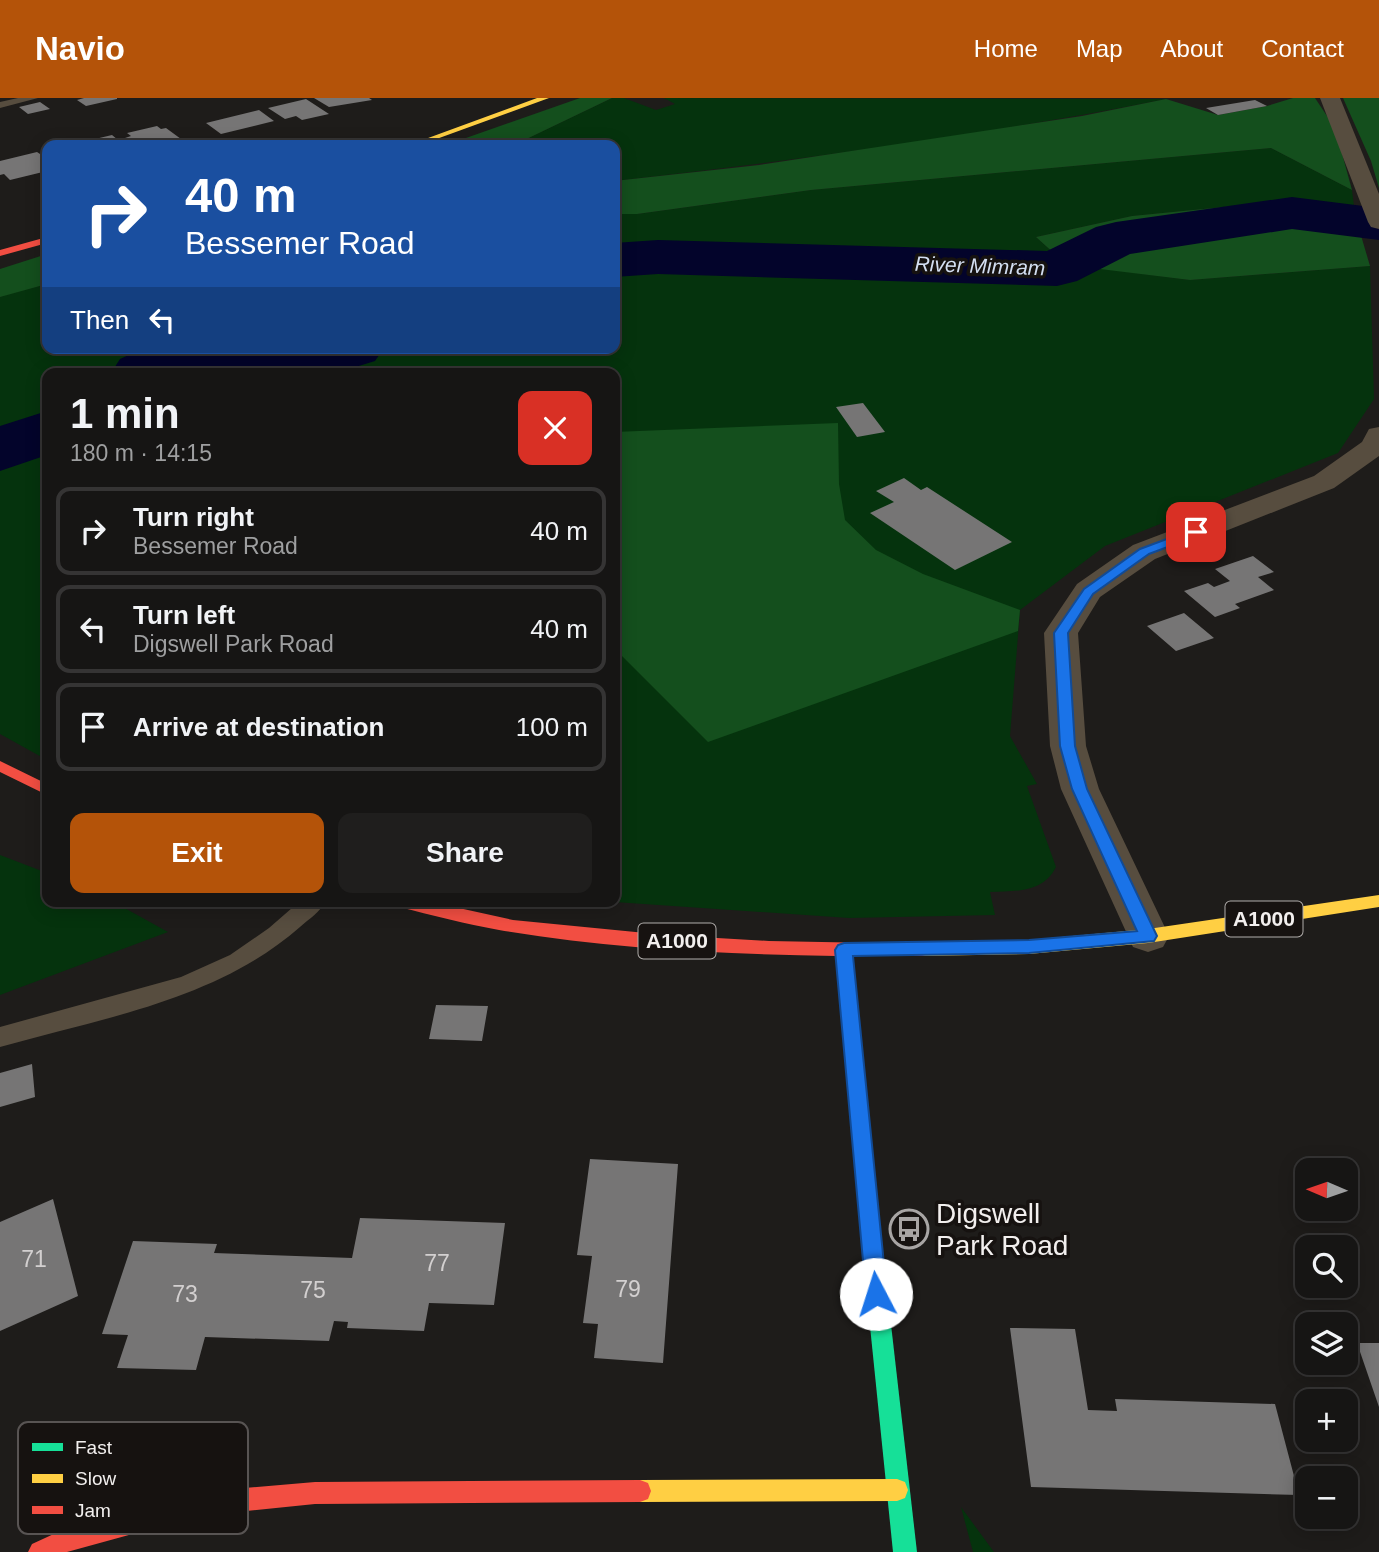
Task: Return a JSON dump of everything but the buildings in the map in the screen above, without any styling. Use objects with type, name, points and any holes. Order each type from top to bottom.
[{"type":"street","points":[[427,140],[545,98]]},
{"type":"street","points":[[1330,98],[1376,212]]},
{"type":"street","points":[[0,253],[42,241]]},
{"type":"street","points":[[1148,936],[1080,789],[1068,746],[1061,633],[1088,592],[1144,552],[1324,482],[1375,446],[1379,435]]},
{"type":"street","points":[[0,766],[42,787]]},
{"type":"street","name":"A1000","points":[[426,907],[511,926],[650,939],[844,950],[1029,947],[1148,936],[1379,901]]},
{"type":"street","points":[[844,950],[905,1552]]},
{"type":"street","points":[[248,1499],[315,1493],[897,1490]]},
{"type":"street","points":[[40,1552],[87,1534]]},
{"type":"lane","points":[[0,106],[33,98]]},
{"type":"lane","points":[[0,1037],[187,985],[238,961],[277,934],[308,907]]},
{"type":"green space","points":[[580,98],[612,98],[524,140],[460,140]]},
{"type":"green space","points":[[612,98],[624,98],[656,110],[675,104],[664,98],[1166,99],[891,146],[620,180],[620,140],[524,140]]},
{"type":"green space","points":[[1293,98],[1315,98],[1335,128],[1352,190],[1271,148],[811,190],[637,214],[620,214],[620,180],[759,165],[1082,116],[1166,99],[1218,115]]},
{"type":"green space","points":[[1343,98],[1379,98],[1379,188],[1371,161]]},
{"type":"green space","points":[[1271,148],[1352,190],[1355,215],[1244,205],[1132,216],[1036,237],[1066,264],[1190,280],[1370,266],[1374,399],[1338,453],[1105,546],[1020,610],[1010,736],[1037,784],[1027,786],[1056,867],[1044,882],[1036,886],[1019,891],[990,892],[995,915],[849,918],[620,902],[620,368],[42,368],[42,757],[0,734],[0,297],[42,285],[42,354],[620,354],[620,214],[637,214],[811,190]]},
{"type":"green space","points":[[1244,205],[1355,215],[1370,266],[1190,280],[1067,265],[1036,237],[1132,216]]},
{"type":"green space","points":[[42,256],[42,285],[0,297],[0,269]]},
{"type":"green space","points":[[838,423],[839,484],[845,520],[876,550],[923,574],[1020,610],[1018,631],[708,742],[620,654],[620,432]]},
{"type":"green space","points":[[0,855],[42,871],[42,907],[123,907],[168,932],[0,995]]},
{"type":"green space","points":[[961,1507],[994,1552],[973,1552]]},
{"type":"waterway","name":"River Mimram","points":[[620,260],[658,257],[1057,269],[1116,239],[1292,213],[1379,224]]},
{"type":"waterway","name":"River Mimram","points":[[153,368],[182,357],[200,354]]},
{"type":"waterway","name":"River Mimram","points":[[200,354],[218,354]]},
{"type":"waterway","name":"River Mimram","points":[[218,354],[275,360],[303,360],[334,354]]},
{"type":"waterway","name":"River Mimram","points":[[0,450],[42,433]]},
{"type":"traffic: fast","points":[[870,1228],[905,1552]]},
{"type":"traffic: slow","points":[[427,140],[545,98]]},
{"type":"traffic: slow","points":[[922,949],[1029,947],[1148,936],[1379,901]]},
{"type":"traffic: slow","points":[[640,1491],[897,1490]]},
{"type":"traffic: jam","points":[[0,253],[42,241]]},
{"type":"traffic: jam","points":[[0,766],[42,787]]},
{"type":"traffic: jam","points":[[424,907],[499,924],[666,942],[820,949],[922,949]]},
{"type":"traffic: jam","points":[[844,950],[870,1228]]},
{"type":"traffic: jam","points":[[248,1499],[315,1493],[640,1491]]},
{"type":"traffic: jam","points":[[40,1552],[87,1534]]},
{"type":"place","name":"Digswell Park Road","points":[[909,1229]]},
{"type":"route","points":[[876,1294],[844,950],[1029,947],[1148,936],[1080,789],[1068,746],[1061,633],[1088,592],[1144,552],[1196,532]]}]
